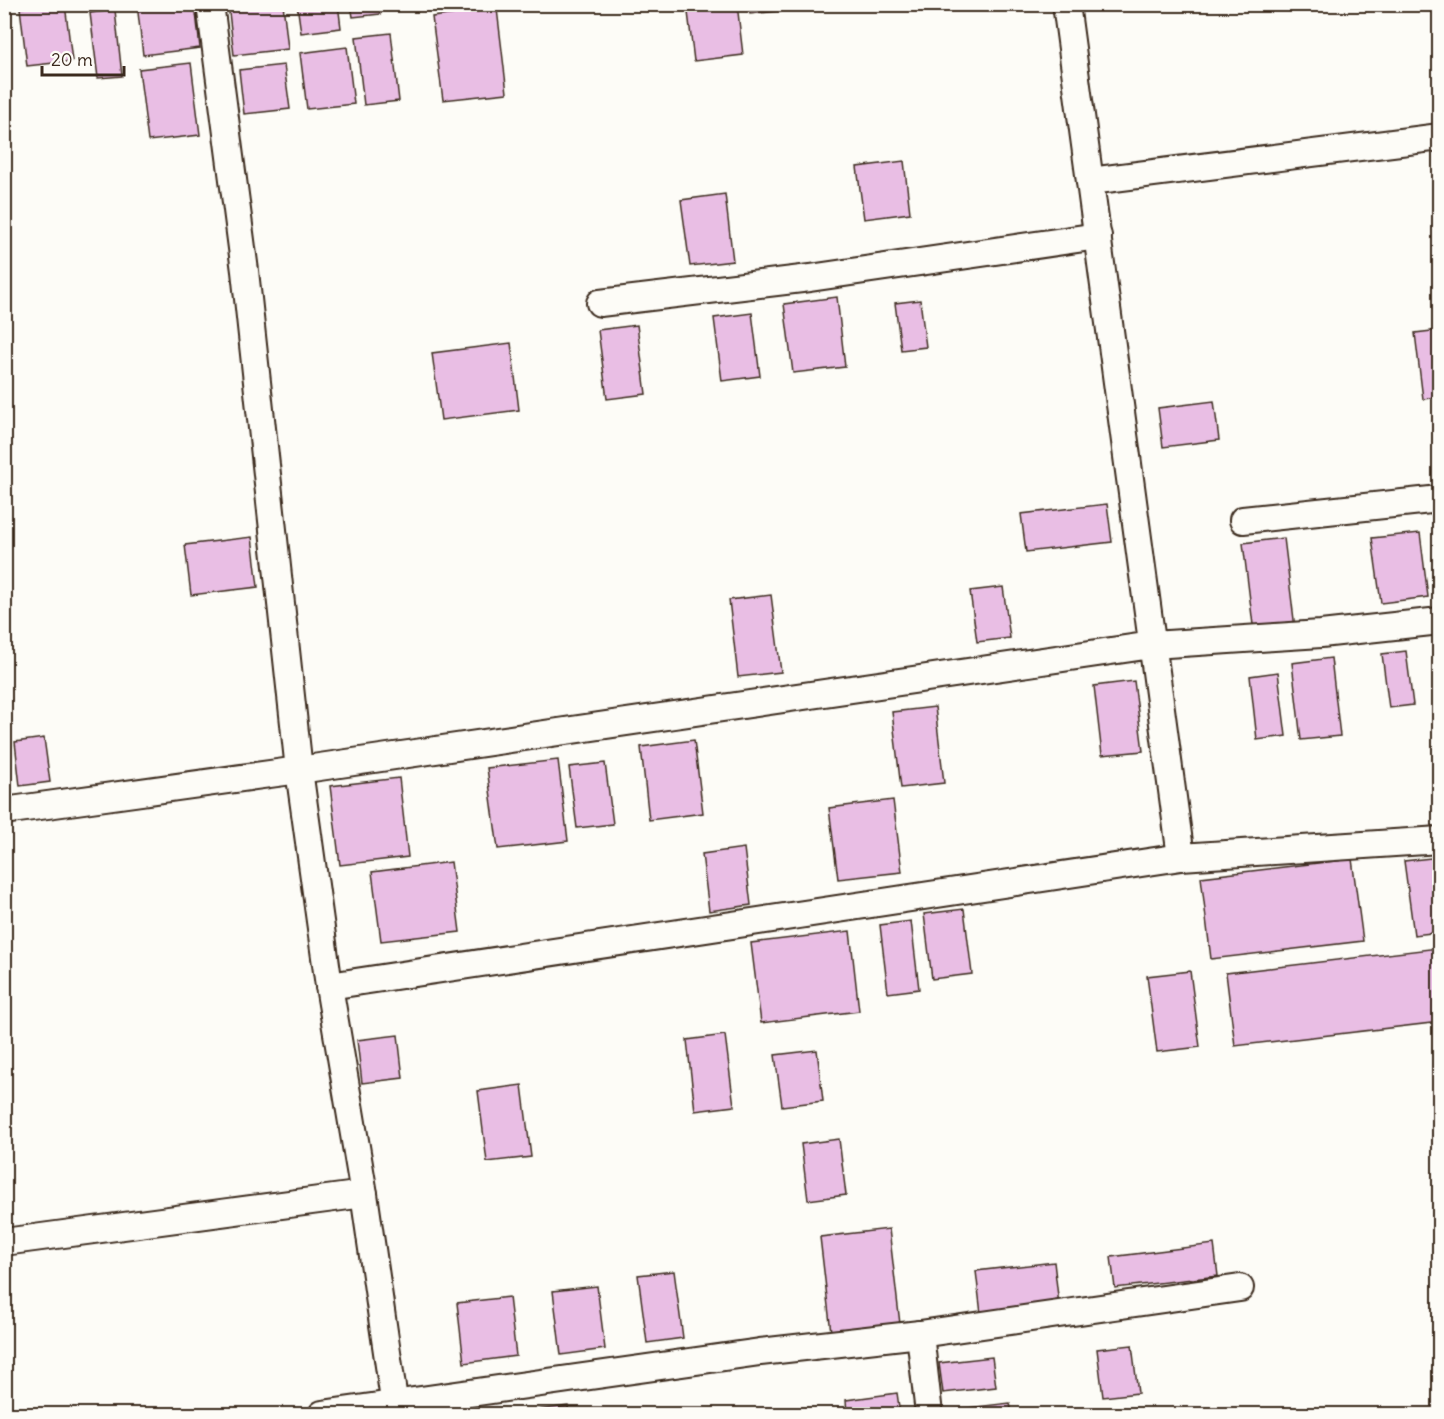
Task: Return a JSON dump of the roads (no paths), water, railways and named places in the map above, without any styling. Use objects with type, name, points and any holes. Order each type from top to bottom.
[{"type":"street","points":[[210,4],[245,271],[299,770],[329,986],[364,1194],[395,1410]]},
{"type":"street","points":[[1066,4],[1181,857]]},
{"type":"street","points":[[1090,181],[1440,137]]},
{"type":"street","points":[[600,303],[810,278],[1098,236]]},
{"type":"street","points":[[1243,520],[1440,499]]},
{"type":"street","points":[[4,811],[1152,645],[1321,634],[1440,621]]},
{"type":"street","points":[[329,986],[1181,857],[1440,840]]},
{"type":"street","points":[[4,1242],[364,1194]]},
{"type":"street","points":[[322,1414],[395,1410],[760,1352],[920,1334],[1240,1288]]},
{"type":"street","points":[[920,1334],[929,1414]]}]
